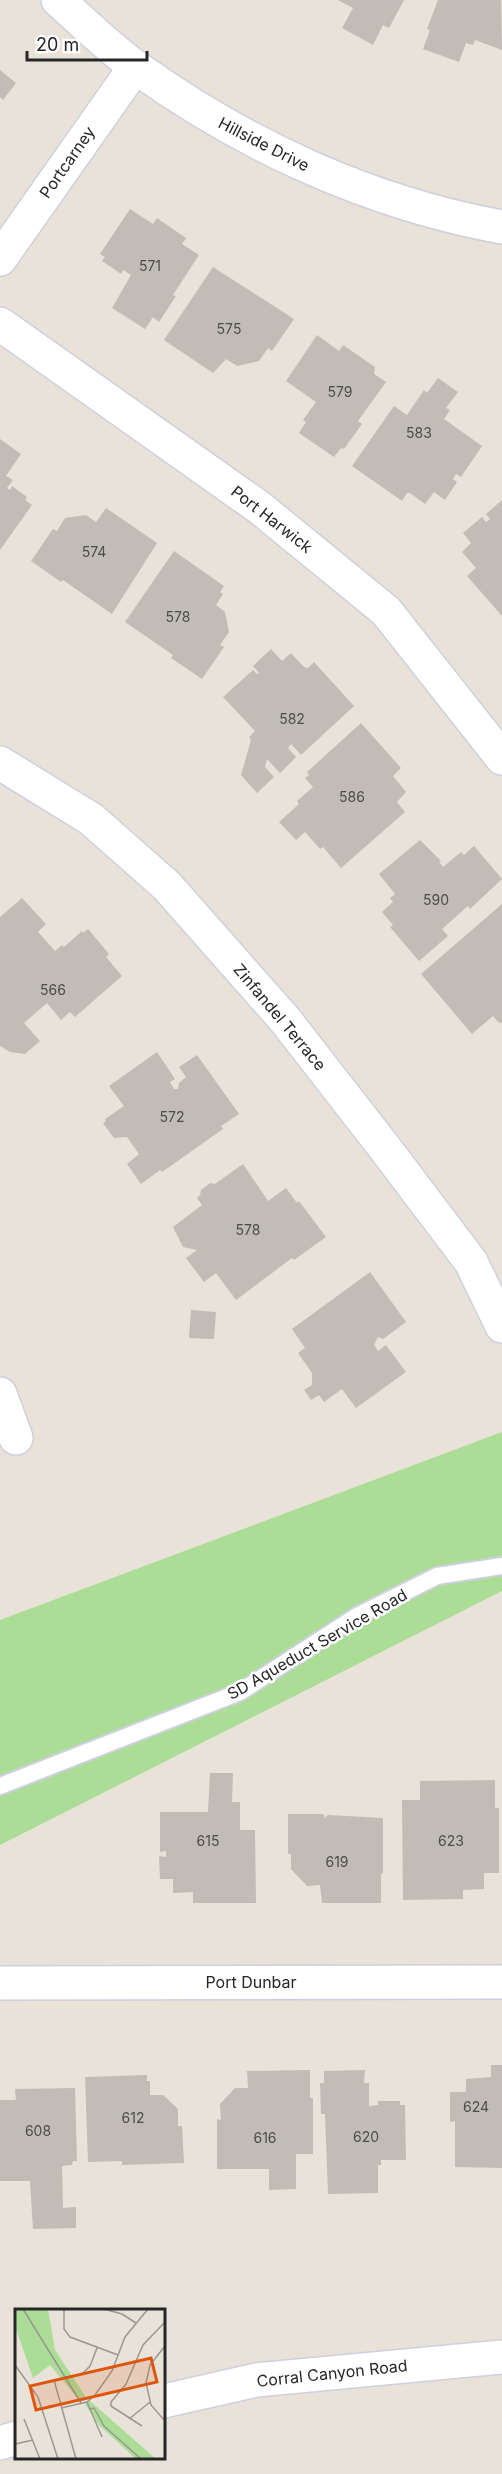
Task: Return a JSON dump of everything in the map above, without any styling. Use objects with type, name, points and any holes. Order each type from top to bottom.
[{"type":"street","name":"Hillside Drive","points":[[58,0],[135,67],[198,109],[262,146],[330,176],[400,202],[472,222],[502,227]]},
{"type":"street","name":"Portcarney","points":[[0,259],[135,67]]},
{"type":"street","name":"Port Harwick","points":[[0,324],[260,508],[386,611],[502,758]]},
{"type":"street","name":"Zinfandel Terrace","points":[[0,763],[91,819],[175,895],[286,1021],[384,1146],[471,1262],[502,1326]]},
{"type":"street","points":[[0,1394],[16,1438]]},
{"type":"street","name":"Port Dunbar","points":[[0,1983],[502,1982]]},
{"type":"street","name":"Corral Canyon Road","points":[[165,2401],[256,2380],[502,2357]]},
{"type":"street","points":[[0,2443],[15,2438]]},
{"type":"lane","name":"SD Aqueduct Service Road","points":[[0,1786],[240,1692],[357,1617],[437,1576],[502,1566]]},
{"type":"green space","points":[[502,1432],[502,1591],[0,1845],[0,1620]]},
{"type":"building","points":[[338,0],[404,0],[389,28],[383,25],[373,45],[342,28],[353,8]]},
{"type":"building","points":[[438,0],[501,0],[502,50],[475,40],[473,45],[466,43],[459,62],[423,49],[430,30],[427,29]]},
{"type":"building","points":[[0,70],[16,83],[3,100],[0,97]]},
{"type":"building","points":[[130,209],[153,224],[157,218],[186,238],[182,244],[199,255],[173,295],[176,296],[159,322],[153,317],[145,329],[112,308],[131,275],[123,270],[121,274],[102,261],[105,257],[100,254]]},
{"type":"building","points":[[213,267],[294,319],[272,351],[268,348],[259,361],[237,366],[226,359],[213,373],[164,340]]},
{"type":"building","points":[[317,335],[339,351],[343,345],[375,367],[374,374],[386,382],[358,421],[362,424],[344,449],[341,448],[334,457],[299,433],[306,422],[303,420],[316,402],[286,381]]},
{"type":"building","points":[[438,378],[458,392],[446,408],[450,410],[444,419],[482,446],[461,477],[456,474],[453,479],[457,482],[445,500],[434,492],[425,504],[410,493],[407,493],[402,501],[352,466],[394,406],[407,415],[424,390],[427,393]]},
{"type":"building","points":[[0,439],[21,454],[6,476],[13,480],[7,488],[10,490],[12,486],[27,497],[25,500],[32,505],[0,550]]},
{"type":"building","points":[[502,500],[502,616],[467,576],[476,568],[462,552],[471,543],[463,533],[482,517],[486,522],[490,519],[486,514]]},
{"type":"building","points":[[106,508],[157,543],[112,614],[31,561],[53,529],[57,531],[65,518],[86,515],[96,522]]},
{"type":"building","points":[[174,551],[224,586],[220,592],[223,594],[216,605],[225,612],[229,632],[220,645],[224,647],[202,679],[171,658],[173,655],[125,622]]},
{"type":"building","points":[[271,649],[282,661],[291,653],[304,667],[308,668],[314,662],[354,706],[301,755],[291,744],[288,748],[296,757],[280,773],[267,759],[265,767],[274,777],[257,793],[241,775],[251,740],[249,737],[255,731],[223,697],[253,670],[259,673],[253,666]]},
{"type":"building","points":[[361,723],[401,768],[393,776],[406,792],[397,802],[405,812],[341,868],[323,847],[320,849],[305,832],[296,840],[279,822],[299,804],[297,801],[313,787],[305,778],[309,775],[307,772]]},
{"type":"building","points":[[420,840],[441,861],[439,862],[443,867],[461,852],[464,855],[474,846],[502,879],[470,909],[468,906],[442,929],[448,936],[419,961],[390,927],[393,925],[382,912],[393,902],[390,898],[395,894],[379,874]]},
{"type":"building","points":[[22,898],[46,924],[38,932],[55,951],[88,929],[109,954],[106,957],[122,976],[75,1017],[70,1012],[61,1020],[47,1003],[24,1023],[40,1041],[25,1054],[10,1052],[0,1046],[0,917]]},
{"type":"building","points":[[502,904],[502,1023],[493,1016],[472,1034],[421,974]]},
{"type":"building","points":[[157,1052],[175,1079],[170,1082],[174,1089],[178,1089],[179,1083],[186,1077],[179,1067],[197,1055],[239,1114],[221,1126],[223,1129],[141,1184],[127,1164],[139,1154],[127,1137],[114,1138],[103,1123],[105,1119],[124,1106],[109,1086]]},
{"type":"building","points":[[243,1164],[268,1201],[286,1188],[297,1203],[299,1201],[326,1237],[294,1260],[292,1258],[236,1300],[216,1273],[204,1282],[186,1258],[197,1250],[183,1247],[173,1227],[202,1205],[197,1198],[201,1190],[210,1183],[215,1184]]},
{"type":"building","points":[[370,1272],[406,1322],[383,1339],[378,1337],[374,1345],[378,1351],[386,1345],[406,1372],[356,1408],[342,1389],[324,1402],[319,1395],[311,1400],[304,1390],[312,1385],[312,1373],[298,1353],[305,1348],[292,1329]]},
{"type":"building","points":[[191,1310],[216,1312],[214,1339],[189,1338]]},
{"type":"building","points":[[210,1773],[233,1773],[232,1802],[240,1802],[240,1830],[255,1830],[256,1903],[193,1903],[193,1892],[173,1893],[173,1879],[160,1879],[159,1856],[166,1857],[166,1851],[160,1852],[160,1812],[208,1812]]},
{"type":"building","points":[[495,1780],[495,1808],[499,1808],[499,1873],[484,1873],[484,1889],[463,1890],[463,1899],[403,1900],[402,1800],[420,1800],[420,1781]]},
{"type":"building","points":[[288,1814],[324,1814],[324,1818],[328,1815],[383,1818],[381,1903],[322,1903],[320,1885],[307,1886],[291,1869],[291,1854],[288,1854]]},
{"type":"building","points":[[491,2065],[502,2065],[502,2168],[455,2167],[455,2121],[450,2122],[450,2092],[466,2092],[466,2079],[491,2077]]},
{"type":"building","points":[[310,2070],[310,2098],[313,2098],[313,2154],[296,2154],[296,2189],[269,2190],[269,2169],[217,2169],[217,2119],[221,2120],[220,2104],[235,2088],[248,2088],[247,2071]]},
{"type":"building","points":[[365,2070],[364,2083],[369,2083],[369,2106],[378,2105],[378,2101],[400,2101],[400,2105],[405,2105],[406,2160],[381,2160],[381,2165],[378,2165],[378,2193],[328,2194],[325,2114],[321,2114],[320,2083],[324,2083],[324,2071]]},
{"type":"building","points":[[147,2075],[147,2081],[150,2081],[150,2095],[163,2095],[178,2109],[178,2126],[182,2126],[184,2163],[122,2165],[122,2161],[88,2162],[85,2077]]},
{"type":"building","points":[[75,2088],[77,2161],[73,2161],[72,2165],[62,2166],[63,2208],[76,2207],[76,2228],[33,2229],[30,2181],[0,2181],[0,2100],[16,2100],[15,2089]]}]
